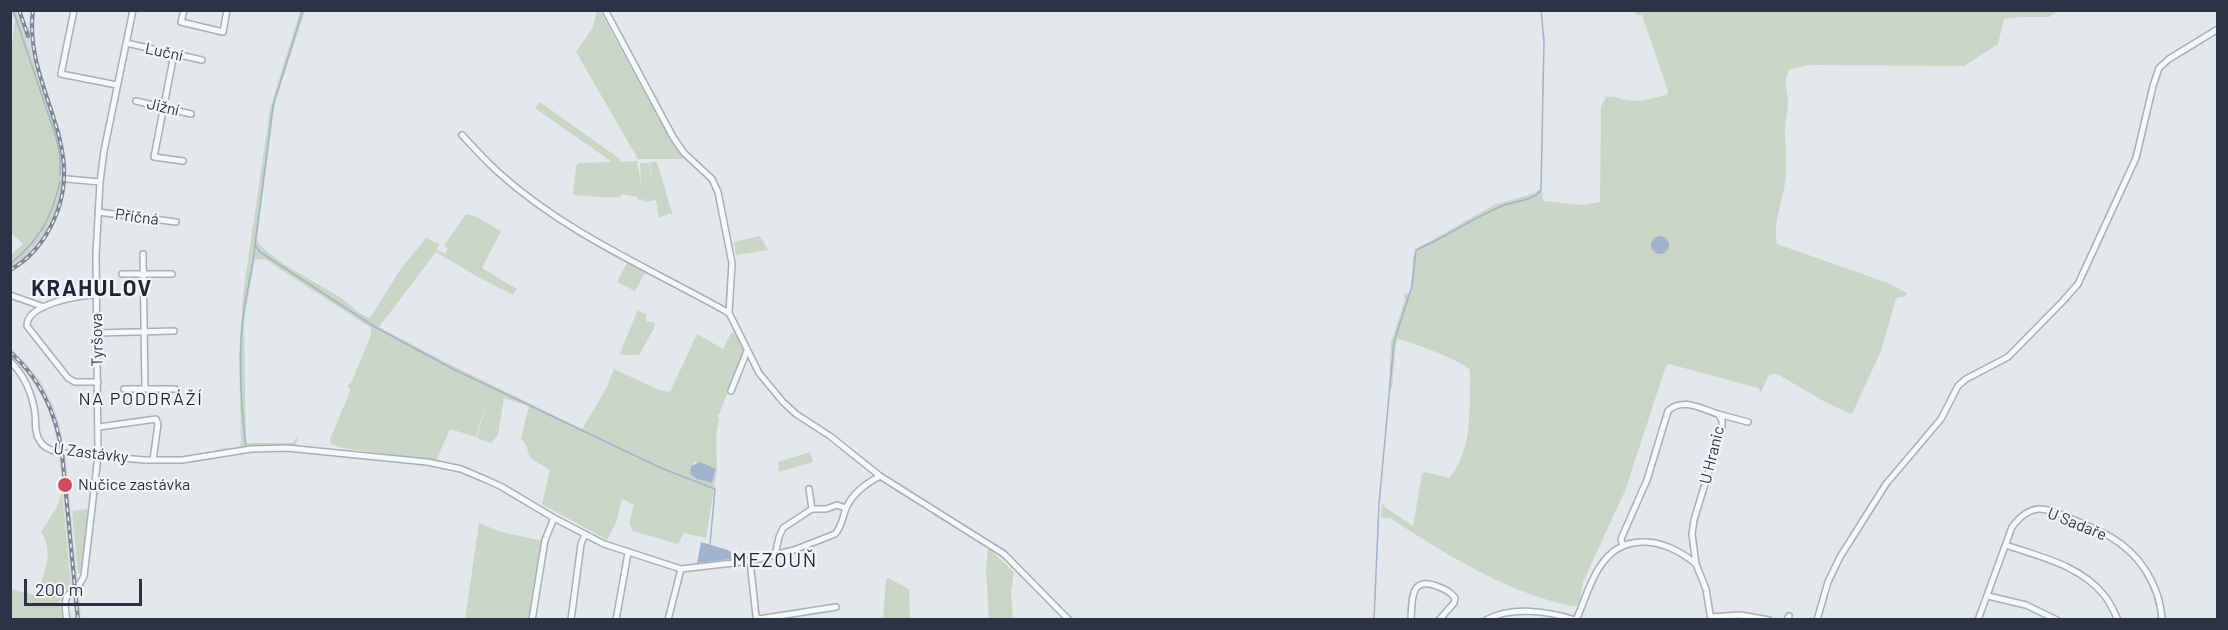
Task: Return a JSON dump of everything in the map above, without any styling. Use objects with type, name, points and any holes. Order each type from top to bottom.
[{"type":"street","points":[[74,10],[61,74],[117,85]]},
{"type":"street","name":"Tyršova","points":[[67,620],[65,600],[82,580],[98,456],[96,295],[100,182],[104,151],[133,10]]},
{"type":"street","points":[[184,10],[181,22],[223,32],[227,10]]},
{"type":"street","points":[[605,10],[673,137],[684,153],[712,179],[718,192],[732,263],[729,313],[759,373],[783,402],[880,476],[1004,554],[1069,620]]},
{"type":"street","points":[[1817,620],[1828,582],[1840,557],[1886,484],[1941,420],[1958,386],[1966,379],[2008,357],[2078,284],[2136,158],[2159,68],[2169,59],[2217,29]]},
{"type":"street","name":"Luční","points":[[126,44],[202,60]]},
{"type":"street","points":[[174,54],[154,157],[183,161]]},
{"type":"street","name":"Jižní","points":[[136,101],[191,114]]},
{"type":"street","points":[[462,135],[499,173],[548,210],[655,274],[729,313]]},
{"type":"street","points":[[67,179],[100,182]]},
{"type":"street","name":"Příčná","points":[[98,212],[146,220],[176,222]]},
{"type":"street","points":[[143,254],[145,389]]},
{"type":"street","points":[[122,274],[172,274]]},
{"type":"street","points":[[96,295],[63,299],[30,315],[26,321],[27,326],[68,378],[75,382],[98,382]]},
{"type":"street","points":[[10,296],[44,308]]},
{"type":"street","points":[[97,333],[174,331]]},
{"type":"street","points":[[731,391],[747,351]]},
{"type":"street","name":"U Zastávky","points":[[10,362],[21,374],[30,392],[37,436],[42,445],[52,450],[62,453],[160,460],[197,459],[269,447],[415,460],[461,469],[512,492],[585,535],[628,553],[681,569]]},
{"type":"street","points":[[124,389],[175,388]]},
{"type":"street","name":"U Hranic","points":[[1623,546],[1621,539],[1647,480],[1668,411],[1675,405],[1684,403],[1718,414],[1722,423],[1721,434],[1693,526],[1696,564],[1704,582],[1711,618]]},
{"type":"street","points":[[1718,414],[1748,422]]},
{"type":"street","points":[[99,427],[156,420],[153,460]]},
{"type":"street","points":[[668,620],[681,569],[750,561],[775,555],[835,534],[842,524],[846,508],[861,487],[880,476]]},
{"type":"street","points":[[809,489],[812,509]]},
{"type":"street","points":[[775,555],[783,528],[812,509],[837,506],[846,508]]},
{"type":"street","name":"U Sadaře","points":[[1978,620],[2012,527],[2018,518],[2037,509],[2052,511],[2100,530],[2123,545],[2144,567],[2159,598],[2162,620]]},
{"type":"street","points":[[532,620],[545,540],[554,518]]},
{"type":"street","points":[[571,620],[581,544],[585,535]]},
{"type":"street","points":[[1486,620],[1508,612],[1554,614],[1576,620],[1599,568],[1612,553],[1623,546],[1658,542],[1681,552],[1696,564]]},
{"type":"street","points":[[2006,545],[2069,567],[2093,583],[2106,597],[2118,620]]},
{"type":"street","points":[[616,620],[628,553]]},
{"type":"street","points":[[750,561],[756,616],[759,618],[767,619],[836,607]]},
{"type":"street","points":[[1411,620],[1413,592],[1418,586],[1428,583],[1450,591],[1455,598],[1454,603],[1439,620]]},
{"type":"street","points":[[1988,596],[2026,605],[2057,620]]},
{"type":"street","points":[[1711,618],[1740,615],[1768,620]]},
{"type":"shaded area","points":[[16,11],[22,11],[28,31],[30,11],[35,11],[34,33],[37,59],[62,136],[67,169],[62,207],[50,232],[36,252],[11,273],[11,267],[32,249],[52,218],[60,194],[63,169],[57,138]]},
{"type":"shaded area","points":[[11,348],[41,382],[53,405],[60,426],[65,452],[81,619],[75,619],[55,428],[43,397],[30,376],[11,356]]},
{"type":"green space","points":[[16,10],[56,133],[61,151],[63,176],[57,207],[43,235],[23,258],[11,267],[11,255],[23,244],[10,232],[10,59],[15,19],[10,11]]},
{"type":"green space","points":[[300,11],[305,11],[275,102],[257,238],[259,244],[287,266],[370,318],[400,270],[426,238],[439,244],[437,250],[445,254],[448,249],[445,244],[466,214],[475,216],[501,231],[482,268],[517,289],[513,295],[436,252],[379,327],[582,429],[606,389],[614,369],[659,390],[670,392],[697,334],[723,349],[731,333],[736,333],[744,350],[719,415],[717,415],[719,420],[716,437],[717,470],[706,538],[684,533],[678,544],[633,531],[629,523],[634,505],[622,499],[616,523],[607,540],[542,504],[550,470],[530,458],[526,445],[521,439],[529,406],[504,398],[498,435],[491,443],[477,438],[489,395],[476,437],[450,429],[436,461],[343,448],[331,444],[330,439],[351,389],[347,386],[351,383],[371,335],[371,328],[266,260],[256,259],[254,263],[244,322],[246,443],[293,443],[298,436],[296,445],[266,445],[224,452],[222,447],[229,449],[240,446],[241,442],[239,354],[243,294],[270,109]],"holes":[[[695,462],[716,471],[712,483],[697,479],[690,474],[691,466]]]},
{"type":"green space","points":[[597,11],[600,11],[683,159],[638,159],[576,52],[592,29]]},
{"type":"green space","points":[[1635,11],[2057,11],[2049,17],[2004,19],[1998,44],[1964,66],[1811,65],[1789,69],[1786,83],[1788,108],[1785,128],[1786,175],[1777,218],[1777,244],[1888,283],[1907,293],[1905,297],[1896,299],[1881,351],[1852,414],[1827,403],[1777,374],[1768,376],[1761,392],[1758,388],[1669,364],[1666,366],[1625,491],[1583,582],[1579,605],[1571,606],[1547,600],[1500,581],[1454,558],[1390,518],[1381,518],[1382,503],[1413,526],[1422,474],[1426,472],[1449,478],[1463,454],[1470,412],[1470,370],[1447,357],[1398,339],[1392,387],[1389,389],[1391,342],[1405,300],[1404,294],[1409,293],[1411,288],[1413,257],[1418,248],[1494,205],[1535,193],[1538,190],[1542,192],[1543,201],[1583,205],[1600,202],[1601,107],[1606,97],[1631,101],[1642,100],[1662,96],[1668,91],[1642,15],[1636,15]]},
{"type":"green space","points":[[540,102],[620,159],[619,162],[637,161],[641,184],[640,163],[649,163],[653,183],[650,162],[657,162],[673,216],[670,213],[659,218],[656,200],[644,202],[643,197],[642,200],[638,200],[637,197],[622,194],[620,197],[604,197],[573,194],[576,166],[580,163],[612,162],[535,108]]},
{"type":"green space","points":[[760,236],[768,250],[736,255],[734,242]]},
{"type":"green space","points":[[628,261],[645,273],[635,291],[617,282]]},
{"type":"green space","points":[[638,310],[646,314],[646,321],[655,323],[654,328],[639,355],[622,355],[620,354],[622,348]]},
{"type":"green space","points":[[810,452],[813,462],[779,472],[778,462]]},
{"type":"green space","points":[[62,492],[71,587],[59,601],[63,619],[11,619],[11,589],[37,596],[47,564],[47,547],[41,532],[57,507]]},
{"type":"green space","points":[[88,509],[81,573],[78,574],[72,511]]},
{"type":"green space","points":[[479,523],[501,532],[543,541],[530,619],[465,620]]},
{"type":"green space","points":[[988,548],[1014,572],[1011,592],[1013,619],[989,619],[986,569]]},
{"type":"green space","points":[[888,578],[909,589],[910,619],[883,619]]},
{"type":"water","points":[[1660,236],[1666,239],[1669,245],[1666,251],[1660,254],[1654,251],[1651,245],[1654,239]]},
{"type":"water","points":[[700,462],[716,469],[712,483],[697,479],[690,474],[691,466]]},
{"type":"water","points":[[701,542],[728,550],[731,552],[731,559],[697,563]]},
{"type":"waterway","points":[[13,10],[56,137],[60,156],[60,175]]},
{"type":"waterway","points":[[303,10],[273,106],[255,245],[260,252],[375,327],[453,369],[661,468],[715,489],[710,544]]},
{"type":"waterway","points":[[1374,620],[1379,504],[1394,342],[1412,286],[1416,250],[1484,214],[1507,204],[1530,198],[1541,190],[1544,41],[1541,10]]},
{"type":"waterway","points":[[10,264],[29,246],[43,228],[60,182]]},
{"type":"waterway","points":[[246,447],[241,343],[255,246]]},
{"type":"railway","points":[[19,10],[28,36]]},
{"type":"railway","points":[[10,270],[34,251],[43,239],[51,226],[62,197],[64,170],[61,144],[37,66],[33,39],[33,10]]},
{"type":"railway","points":[[10,352],[21,362],[38,385],[56,424],[62,453],[78,620]]},
{"type":"place","name":"Nučice zastávka","points":[[65,485]]},
{"type":"district","name":"KRAHULOV","points":[[92,289]]},
{"type":"district","name":"NA PODDRÁŽÍ","points":[[141,399]]},
{"type":"district","name":"MEZOUŇ","points":[[775,560]]}]
